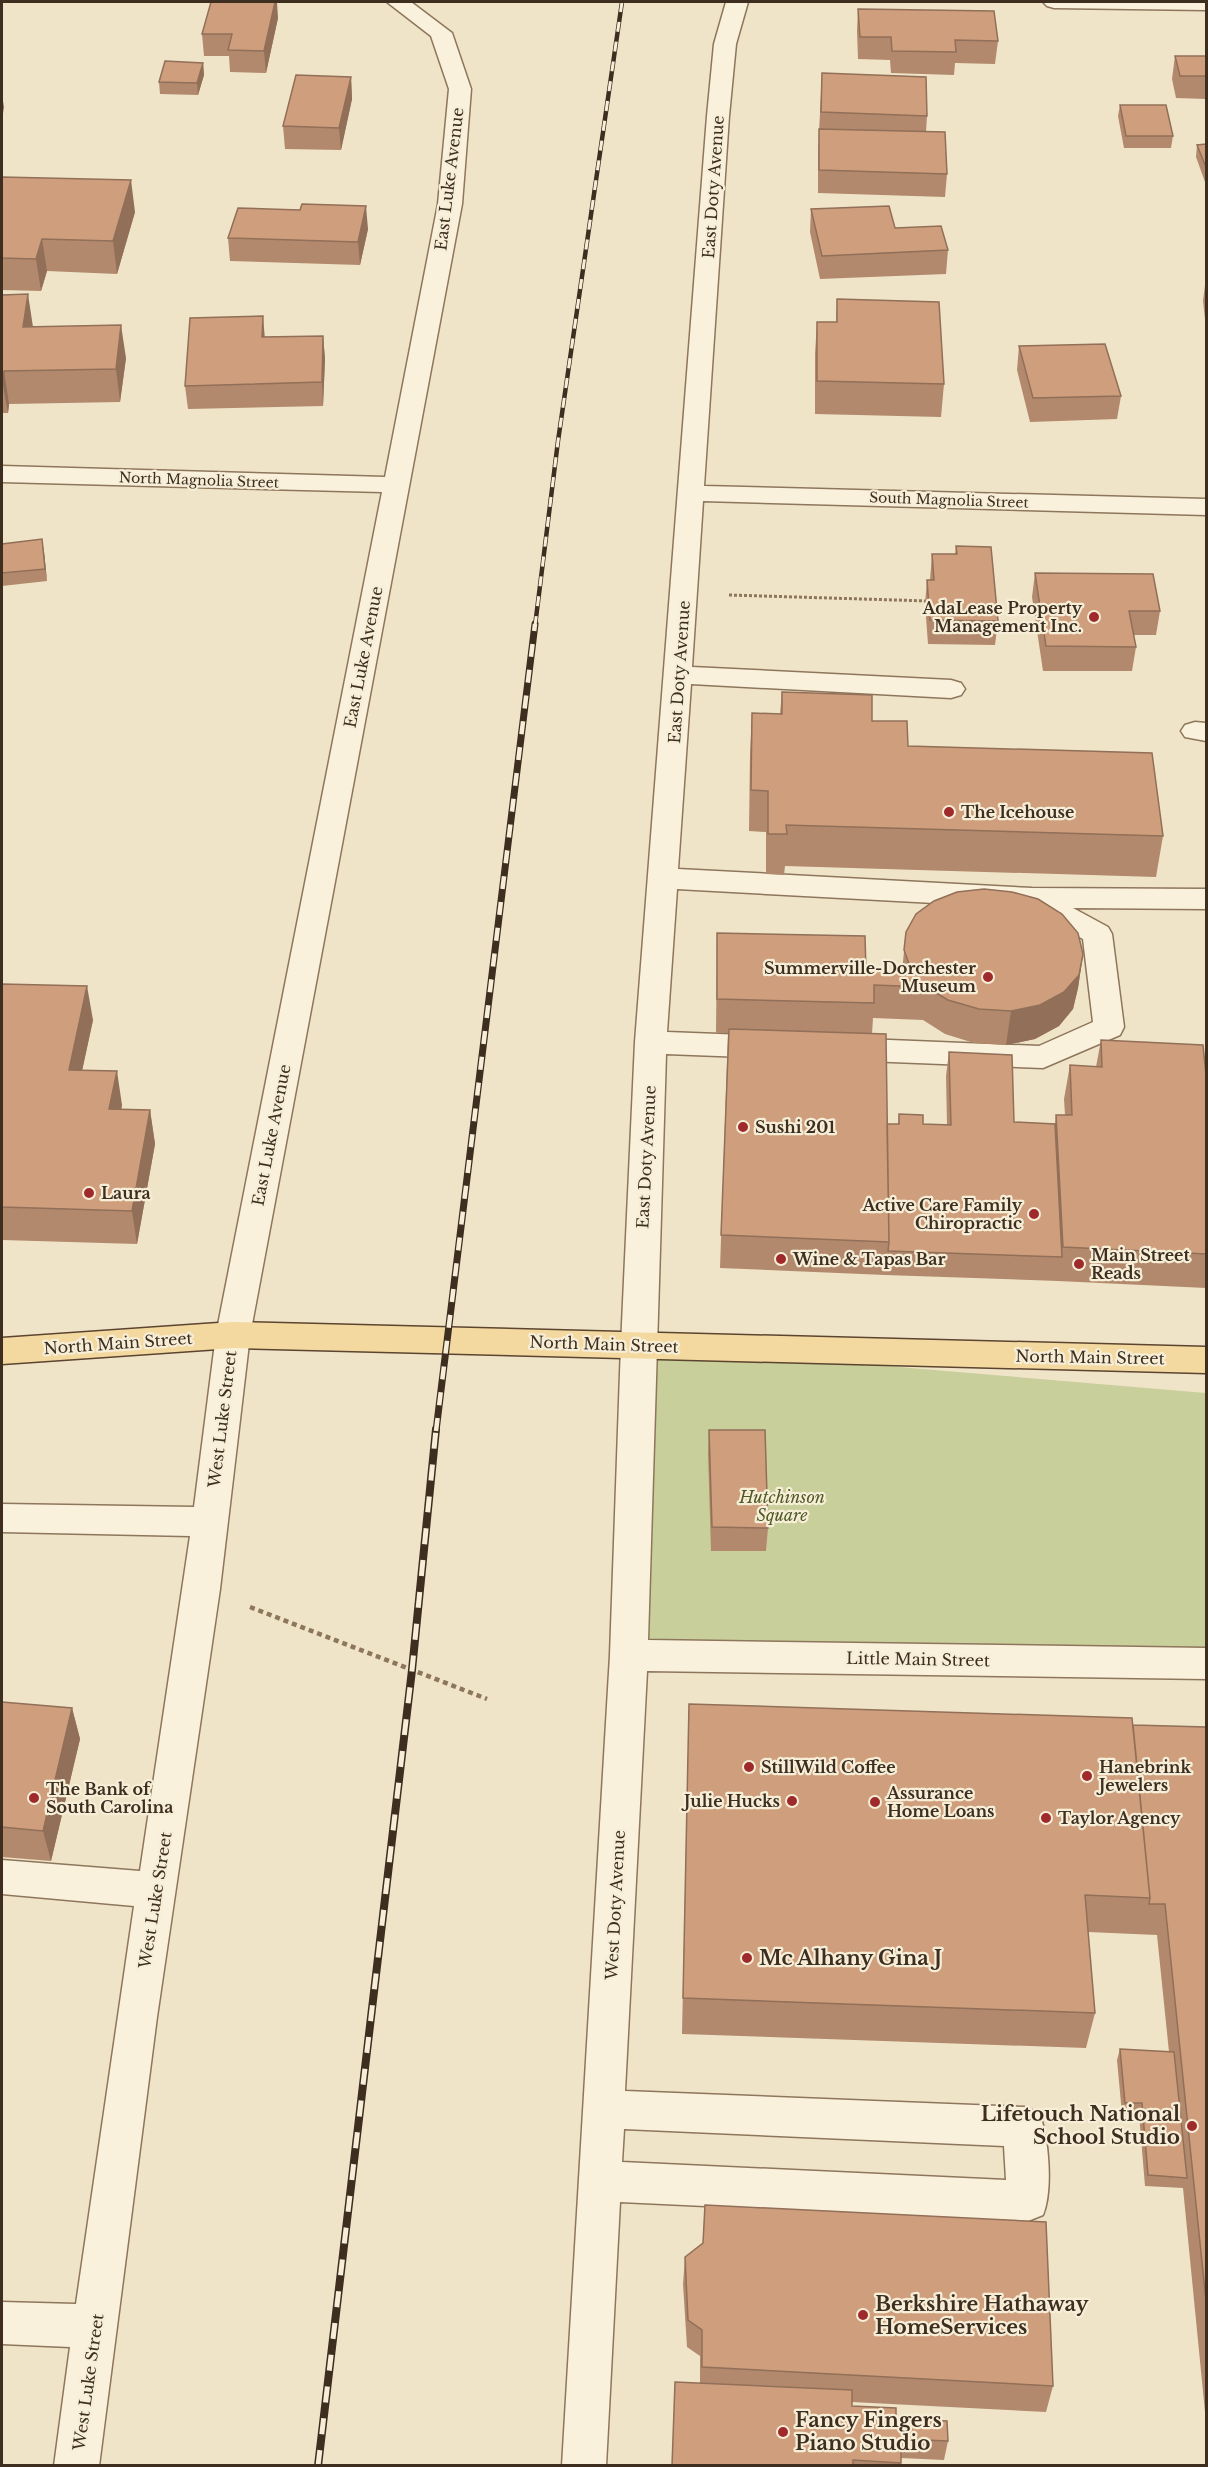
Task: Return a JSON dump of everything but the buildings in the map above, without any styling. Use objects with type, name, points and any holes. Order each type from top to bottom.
[{"type":"main road","name":"North Main Street","points":[[2,1351],[232,1335],[1206,1360]]},
{"type":"street","name":"East Luke Avenue","points":[[232,1335],[450,204],[460,89],[441,33],[398,2]]},
{"type":"street","name":"East Doty Avenue","points":[[638,1345],[651,1042],[718,116],[725,44],[737,2]]},
{"type":"street","points":[[1054,2],[1206,4]]},
{"type":"street","name":"North Magnolia Street","points":[[2,474],[396,485]]},
{"type":"street","name":"South Magnolia Street","points":[[692,494],[1206,507]]},
{"type":"street","points":[[679,675],[951,689]]},
{"type":"street","points":[[664,878],[1031,898],[1206,899]]},
{"type":"street","points":[[1031,898],[1097,934],[1109,1028],[1043,1057]]},
{"type":"street","points":[[651,1042],[1043,1057],[1113,1057]]},
{"type":"street","name":"West Luke Street","points":[[76,2466],[156,1890],[202,1589],[232,1335]]},
{"type":"street","name":"West Doty Avenue","points":[[584,2466],[629,1654],[638,1345]]},
{"type":"street","points":[[2,1518],[210,1522]]},
{"type":"street","name":"Little Main Street","points":[[629,1654],[1206,1664]]},
{"type":"street","points":[[2,1877],[156,1890]]},
{"type":"street","points":[[599,2181],[1028,2201],[1024,2127],[603,2109]]},
{"type":"street","points":[[2,2323],[96,2326]]},
{"type":"path","points":[[684,593],[932,601]]},
{"type":"path","points":[[202,1589],[487,1698]]},
{"type":"green space","name":"Hutchinson Square","points":[[638,1345],[1206,1393],[1206,1655],[629,1655]]},
{"type":"railway","points":[[535,626],[558,441],[622,2]]},
{"type":"railway","points":[[436,1431],[535,624]]},
{"type":"railway","points":[[318,2466],[412,1670],[436,1429]]},
{"type":"place","name":"AdaLease Property Management Inc.","points":[[1094,617]]},
{"type":"place","name":"The Icehouse","points":[[949,812]]},
{"type":"place","name":"Summerville-Dorchester Museum","points":[[988,977]]},
{"type":"place","name":"Sushi 201","points":[[743,1127]]},
{"type":"place","name":"Laura","points":[[89,1193]]},
{"type":"place","name":"Active Care Family Chiropractic","points":[[1034,1214]]},
{"type":"place","name":"Wine & Tapas Bar","points":[[781,1259]]},
{"type":"place","name":"Main Street Reads","points":[[1079,1264]]},
{"type":"place","name":"StillWild Coffee","points":[[749,1767]]},
{"type":"place","name":"Hanebrink Jewelers","points":[[1087,1776]]},
{"type":"place","name":"The Bank of South Carolina","points":[[34,1798]]},
{"type":"place","name":"Julie Hucks","points":[[792,1801]]},
{"type":"place","name":"Assurance Home Loans","points":[[875,1802]]},
{"type":"place","name":"Taylor Agency","points":[[1046,1818]]},
{"type":"place","name":"Mc Alhany Gina J","points":[[747,1958]]},
{"type":"place","name":"Lifetouch National School Studio","points":[[1192,2126]]},
{"type":"place","name":"Berkshire Hathaway HomeServices","points":[[863,2315]]},
{"type":"place","name":"Fancy Fingers Piano Studio","points":[[783,2432]]}]
